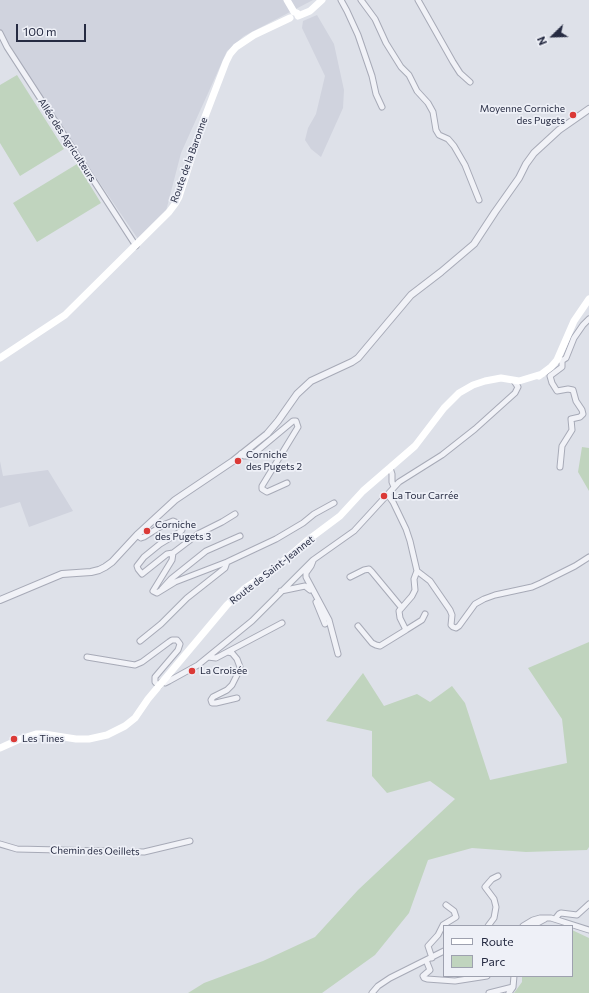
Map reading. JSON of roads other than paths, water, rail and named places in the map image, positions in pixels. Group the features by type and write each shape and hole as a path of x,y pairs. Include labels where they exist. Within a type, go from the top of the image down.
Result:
{"main road":[{"path":"286,0 293,15"},
{"name":"Route de la Baronne","path":"0,358 65,315 136,246 175,204 203,122 226,62 236,47 254,35 293,15 310,11 322,0"},
{"path":"516,383 522,385 542,374 560,360 574,321 589,299"},
{"name":"Route de Saint-Jeannet","path":"0,748 36,734 82,740 112,734 126,726 132,721 161,684 235,597 252,583 278,566 308,540 335,521 363,490 415,446 448,403 459,393 479,382 496,380 516,383"}],"street":[{"path":"341,0 358,35 372,76 375,90 382,107"},
{"path":"361,0 375,19 386,43 401,67 409,75 417,91 428,103 433,112 436,130 440,135 448,139 454,146 465,165 479,200"},
{"path":"418,0 453,62 460,73 470,82"},
{"name":"Allée des Agriculteurs","path":"0,33 6,47 136,246"},
{"path":"0,600 62,574 99,570 112,562 137,535 175,500 242,454 271,430 304,386 311,381 358,358 411,295 474,244 519,178 534,152 559,130 589,109"},
{"path":"560,467 562,446 572,430 571,419 580,417 583,414 575,399 573,390 568,389 557,391 550,376 562,367 560,360 566,358 578,332 589,321"},
{"path":"86,657 135,665 142,662 169,642 176,640 180,644 178,650 155,677 155,682 161,684 169,681 198,665 252,621 313,560 354,531 388,496 394,487 405,478 442,455 475,429 518,390 516,383"},
{"path":"242,454 244,456 251,456 293,421 296,421 298,427 262,486 262,489 267,492 287,483"},
{"path":"390,468 394,487"},
{"path":"388,496 393,502 406,529 416,571 414,578 415,590 412,596 398,611 406,630"},
{"path":"173,553 172,560 153,591 157,593 175,582 227,562 276,539 334,502"},
{"path":"137,535 142,538 163,525 173,521 180,524 182,527 180,532 167,539 144,557 137,566 142,574 167,554 173,553 198,534 235,514"},
{"path":"160,591 171,578 206,551 240,536"},
{"path":"416,571 430,581 439,593 452,615 451,625 456,628 475,604 484,599 532,587 576,566 589,557"},
{"path":"313,560 306,573 306,577 329,620 338,654"},
{"path":"140,642 161,624 187,598 225,568 227,562"},
{"path":"350,577 368,569 401,607"},
{"path":"281,591 305,586 308,587 325,624"},
{"path":"358,626 372,643 380,646 422,620 425,614"},
{"path":"208,657 216,658 282,623"},
{"path":"228,652 232,653 237,659 240,667 239,672 232,685 227,690 213,697 211,700 212,703 216,703 236,698"},
{"name":"Chemin des Oeillets","path":"0,844 17,849 144,852 190,841"},
{"path":"489,925 494,918 496,907 494,899 485,887 492,879 498,876"},
{"path":"555,919 561,913 577,915 589,904"},
{"path":"432,958 428,946 438,935 443,924 456,917 454,911 446,905"},
{"path":"534,925 545,918"},
{"path":"525,925 533,920 545,918 555,919 589,930"},
{"path":"372,993 378,986 390,978 443,952"},
{"path":"426,960 430,970 423,976 427,979 455,982 482,977"},
{"path":"509,993 513,987 514,977"},
{"path":"490,993 513,987"}],"place":[{"name":"Moyenne Corniche des Pugets","path":"573,115"},
{"name":"Corniche des Pugets 2","path":"238,461"},
{"name":"La Tour Carrée","path":"384,496"},
{"name":"Corniche des Pugets 3","path":"147,531"},
{"name":"La Croisée","path":"192,671"},
{"name":"Les Tines","path":"14,739"}]}
